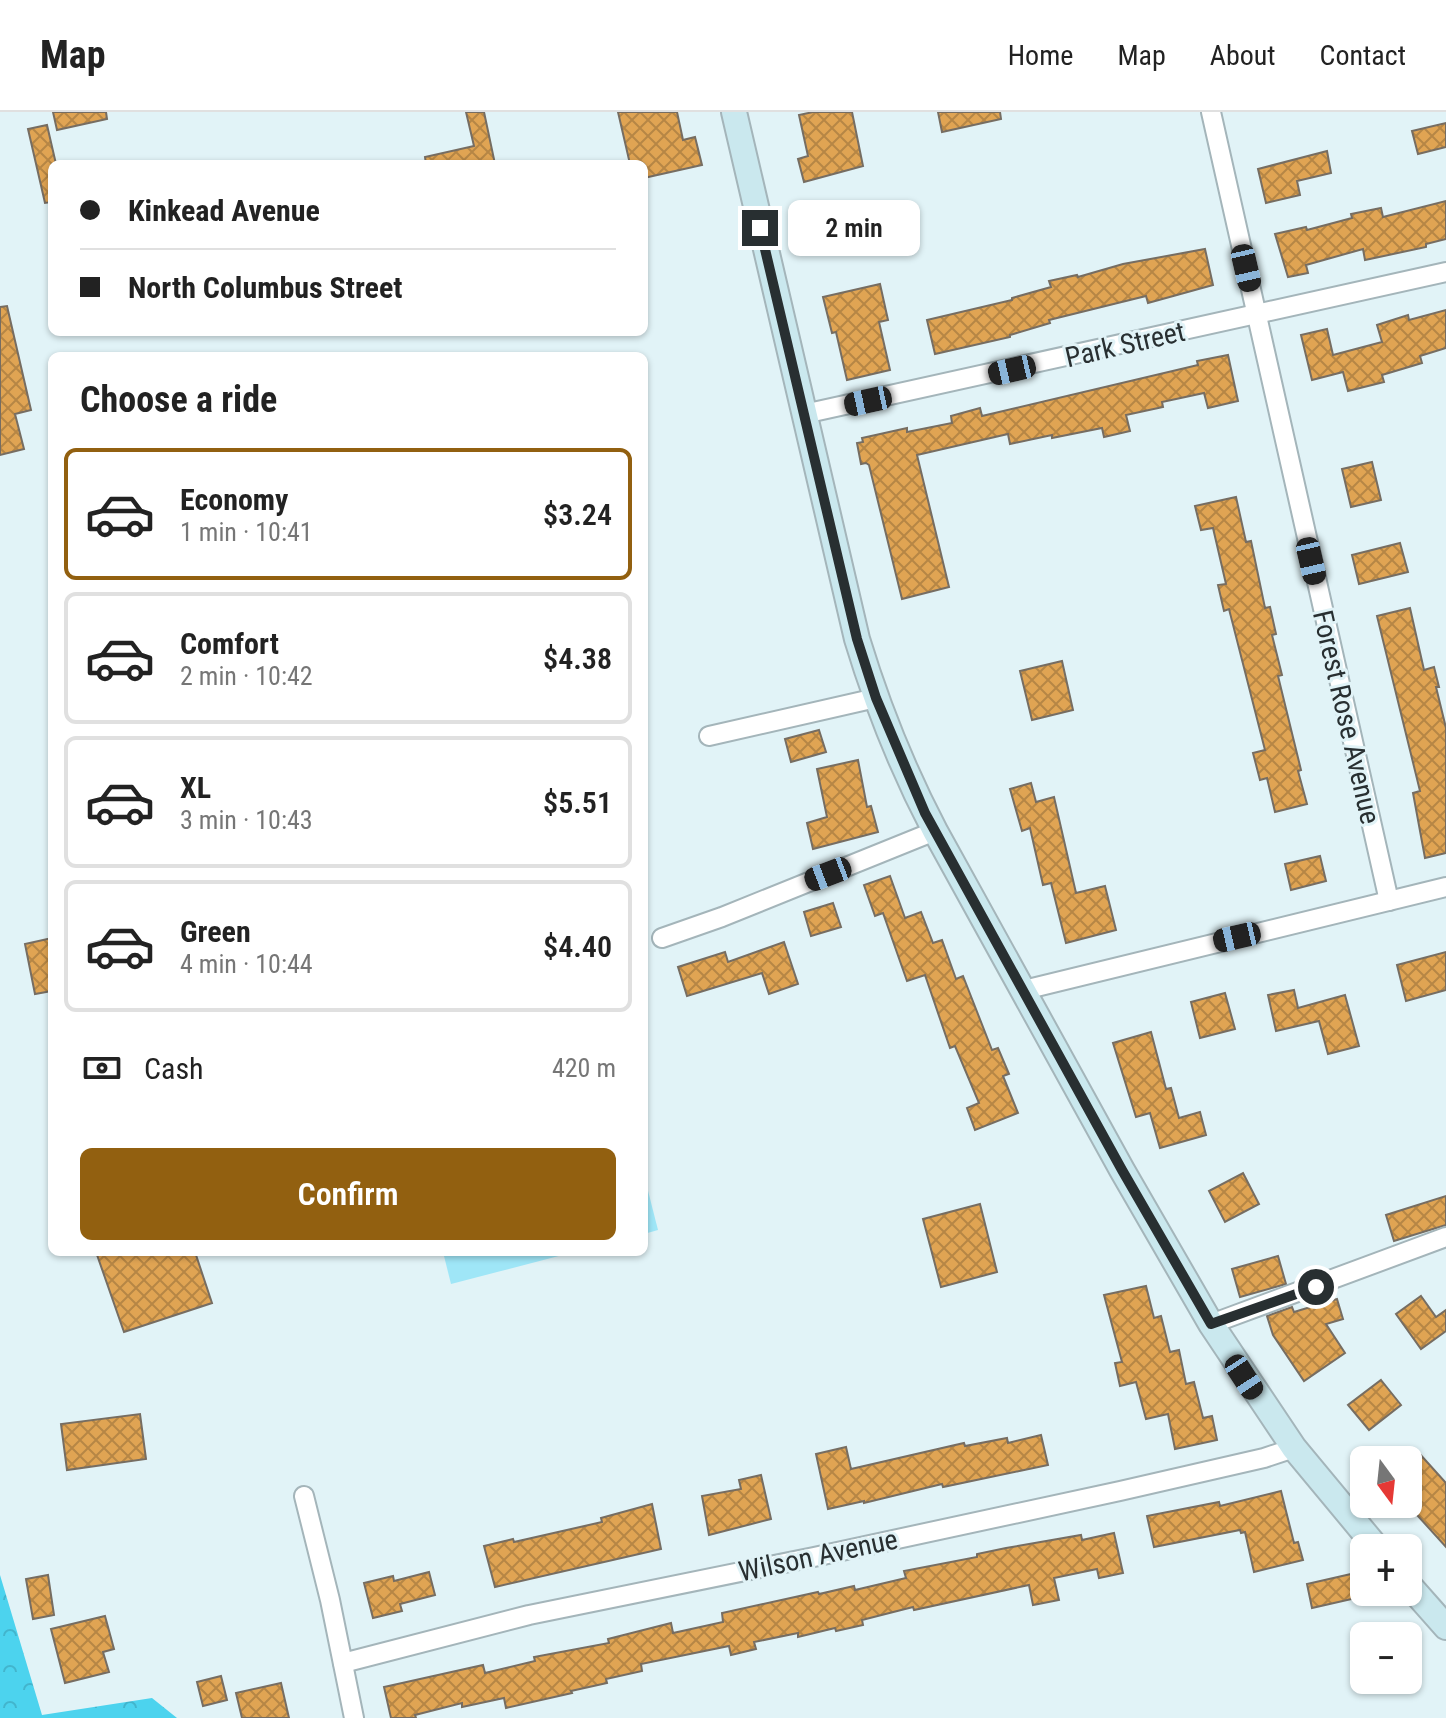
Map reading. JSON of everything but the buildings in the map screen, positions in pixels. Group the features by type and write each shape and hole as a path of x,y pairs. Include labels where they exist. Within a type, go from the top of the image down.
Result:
{"main road":[{"path":"734,112 857,639 876,698 909,779 1122,1170 1211,1324 1294,1448 1365,1534"},
{"path":"1422,1600 1446,1627"}],"street":[{"name":"Forest Rose Avenue","path":"1211,112 1389,901"},
{"name":"Park Street","path":"804,414 1446,272"},
{"path":"709,736 876,698"},
{"path":"662,938 935,831"},
{"path":"1024,990 1446,887"},
{"path":"1211,1324 1446,1237"},
{"name":"Wilson Avenue","path":"343,1663 529,1615 1120,1491 1264,1458 1294,1448"},
{"path":"304,1496 354,1718"}],"shaded area":[{"path":"648,1191 658,1230 648,1233"},
{"path":"444,1256 559,1256 451,1284"}],"green space":[{"path":"0,1575 42,1715 152,1698 177,1718 0,1718"}],"route":[{"path":"760,228 857,639 876,698 925,813 1122,1170 1211,1324 1316,1287"}]}
